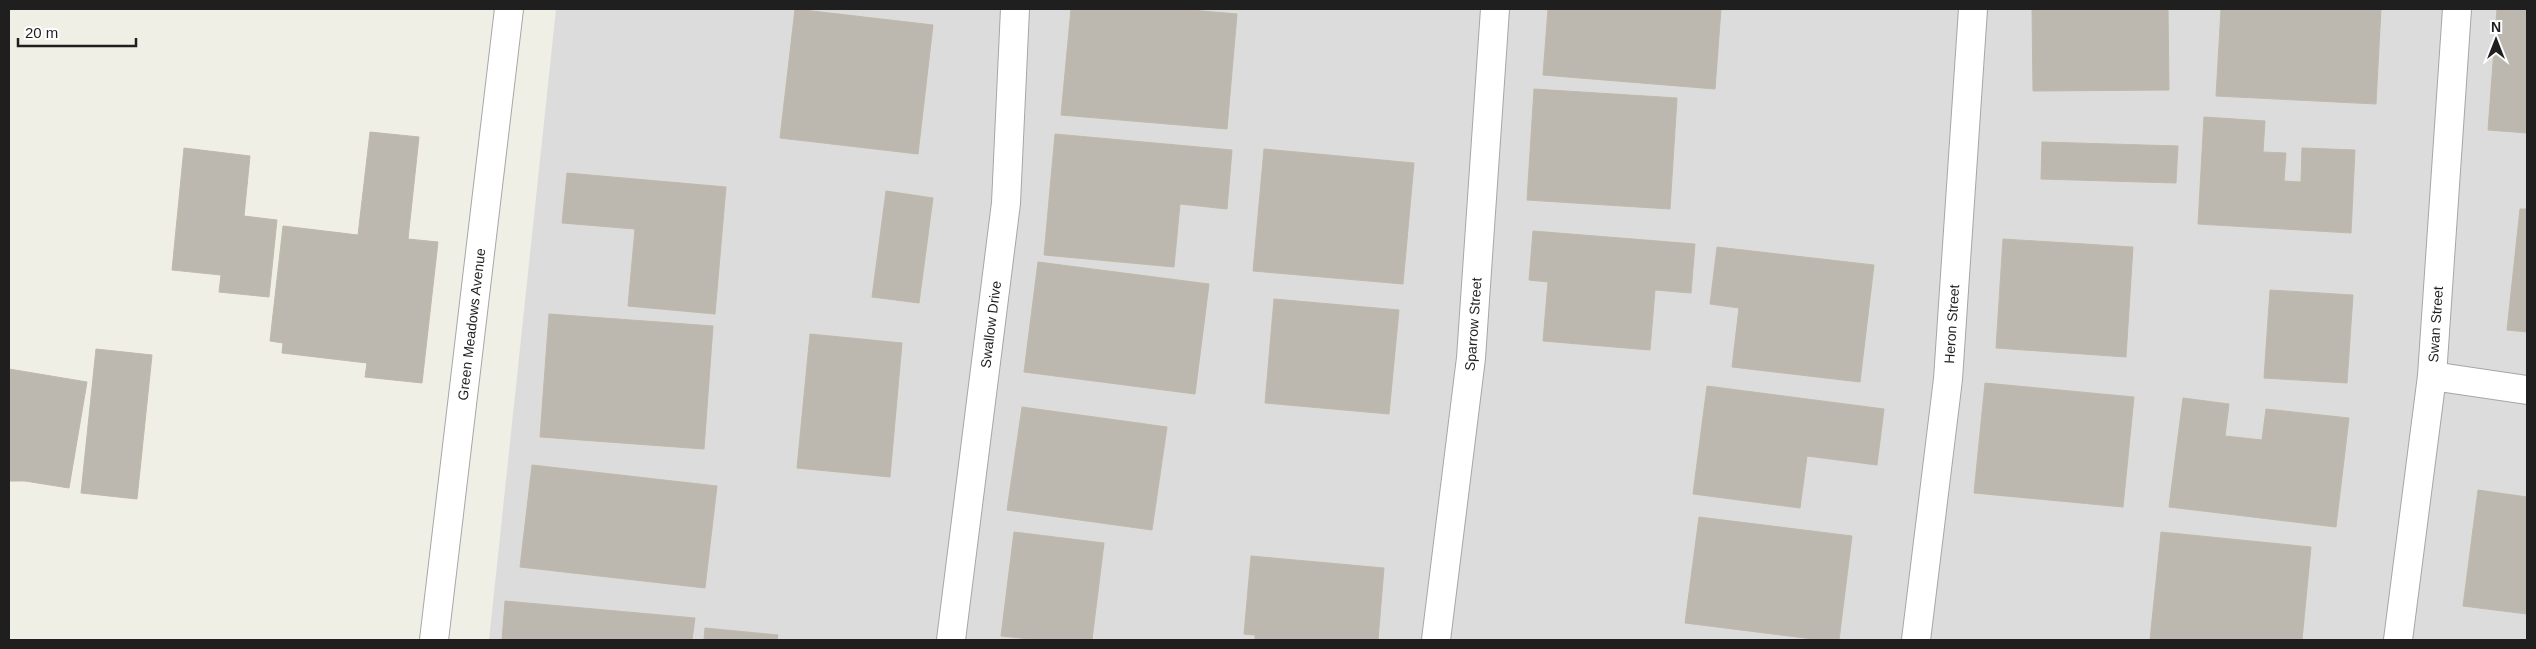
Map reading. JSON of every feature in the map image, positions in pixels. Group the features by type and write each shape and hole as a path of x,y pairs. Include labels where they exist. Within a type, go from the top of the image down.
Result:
{"street":[{"name":"Green Meadows Avenue","path":"434,640 509,9"},
{"name":"Swallow Drive","path":"951,640 1006,204 1016,9"},
{"name":"Sparrow Street","path":"1436,640 1471,358 1495,9"},
{"name":"Heron Street","path":"1916,640 1948,379 1973,9"},
{"name":"Swan Street","path":"2398,640 2432,376 2457,9"},
{"path":"2432,376 2527,390"}],"shaded area":[{"path":"556,9 2527,9 2527,640 489,640"}],"building":[{"path":"795,9 933,25 918,154 780,138"},
{"path":"1071,9 1179,9 1237,14 1227,129 1061,115"},
{"path":"1548,9 1721,9 1715,89 1543,75"},
{"path":"2032,9 2168,9 2169,90 2033,91"},
{"path":"2221,9 2381,9 2376,104 2216,96"},
{"path":"2497,9 2527,9 2527,133 2488,130"},
{"path":"1534,89 1677,98 1670,209 1527,200"},
{"path":"2204,117 2265,121 2263,152 2286,153 2284,181 2301,182 2302,148 2355,150 2351,233 2198,224"},
{"path":"370,132 419,137 408,239 438,242 422,383 365,377 367,363 282,353 283,343 270,341 283,226 358,235"},
{"path":"1055,134 1232,150 1227,209 1180,204 1174,267 1044,255"},
{"path":"2042,142 2178,146 2176,183 2041,179"},
{"path":"184,148 250,156 244,216 277,220 269,297 219,292 221,275 172,270"},
{"path":"1264,149 1414,163 1403,284 1253,271"},
{"path":"567,173 726,187 715,314 628,306 635,229 562,223"},
{"path":"886,191 933,198 919,303 872,297"},
{"path":"2520,209 2527,209 2527,332 2507,330"},
{"path":"1533,231 1695,244 1691,293 1655,290 1650,350 1543,341 1548,282 1529,280"},
{"path":"2003,239 2133,247 2126,357 1996,348"},
{"path":"1717,247 1874,265 1860,382 1732,367 1739,308 1710,304"},
{"path":"1038,262 1209,284 1195,394 1024,372"},
{"path":"2270,290 2353,295 2347,383 2264,378"},
{"path":"1274,299 1399,310 1389,414 1265,403"},
{"path":"549,314 713,326 704,449 540,437"},
{"path":"810,334 902,343 890,477 797,468"},
{"path":"96,349 152,355 137,499 81,493"},
{"path":"9,369 87,382 69,488 25,481 9,481"},
{"path":"1985,383 2134,397 2123,507 1974,493"},
{"path":"1707,386 1884,409 1877,465 1807,456 1800,508 1693,494"},
{"path":"2183,398 2229,404 2225,436 2262,440 2266,409 2349,418 2336,527 2169,507"},
{"path":"1022,407 1167,427 1152,530 1007,510"},
{"path":"532,465 717,486 705,588 520,567"},
{"path":"2478,490 2527,497 2527,614 2463,606"},
{"path":"1699,517 1852,536 1839,640 1821,640 1685,623"},
{"path":"1014,532 1104,543 1092,640 1039,640 1001,636"},
{"path":"2161,532 2311,547 2302,640 2150,640"},
{"path":"1251,556 1384,568 1378,640 1255,640 1255,635 1244,634"},
{"path":"505,601 695,618 692,640 502,640"},
{"path":"705,628 778,635 777,640 704,640"}]}
